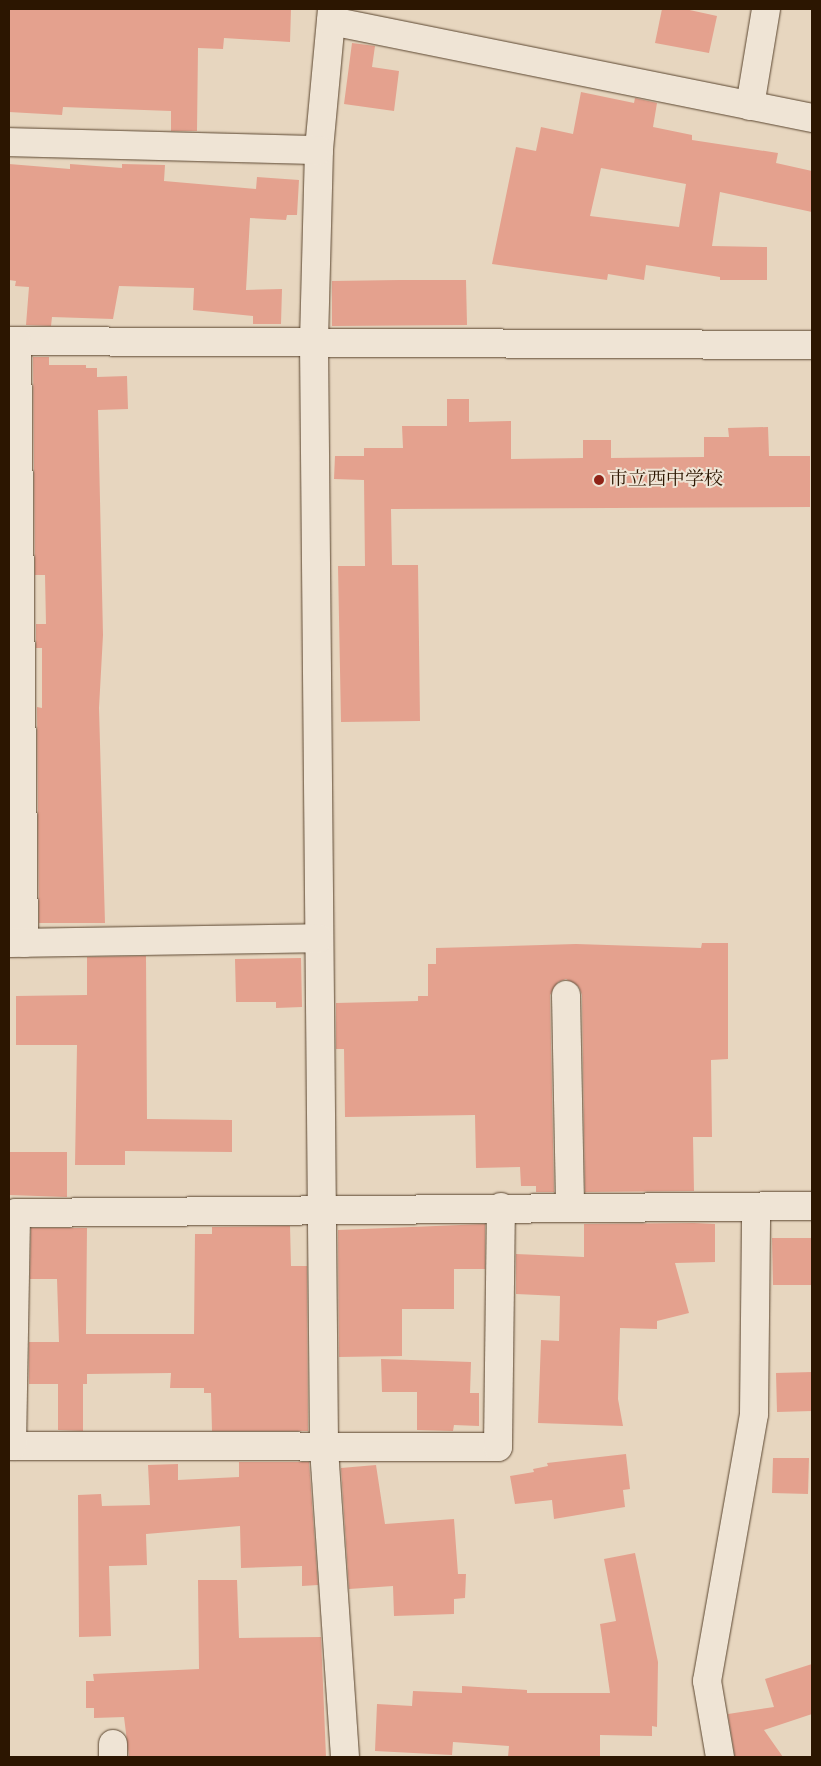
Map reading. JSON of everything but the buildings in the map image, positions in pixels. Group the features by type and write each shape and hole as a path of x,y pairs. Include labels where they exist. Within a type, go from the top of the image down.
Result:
{"street":[{"path":"750,106 766,9"},
{"path":"345,1757 324,1449 323,1209 318,938 314,342 319,150 331,15 812,118"},
{"path":"9,142 319,150"},
{"path":"318,938 16,943 13,341 812,345"},
{"path":"566,995 570,1207"},
{"path":"501,1207 498,1447 324,1449 10,1446 16,1213 501,1207 812,1206"},
{"path":"720,1757 707,1681 754,1414 756,1207"}],"place":[{"name":"市立西中学校","path":"599,480"}]}
